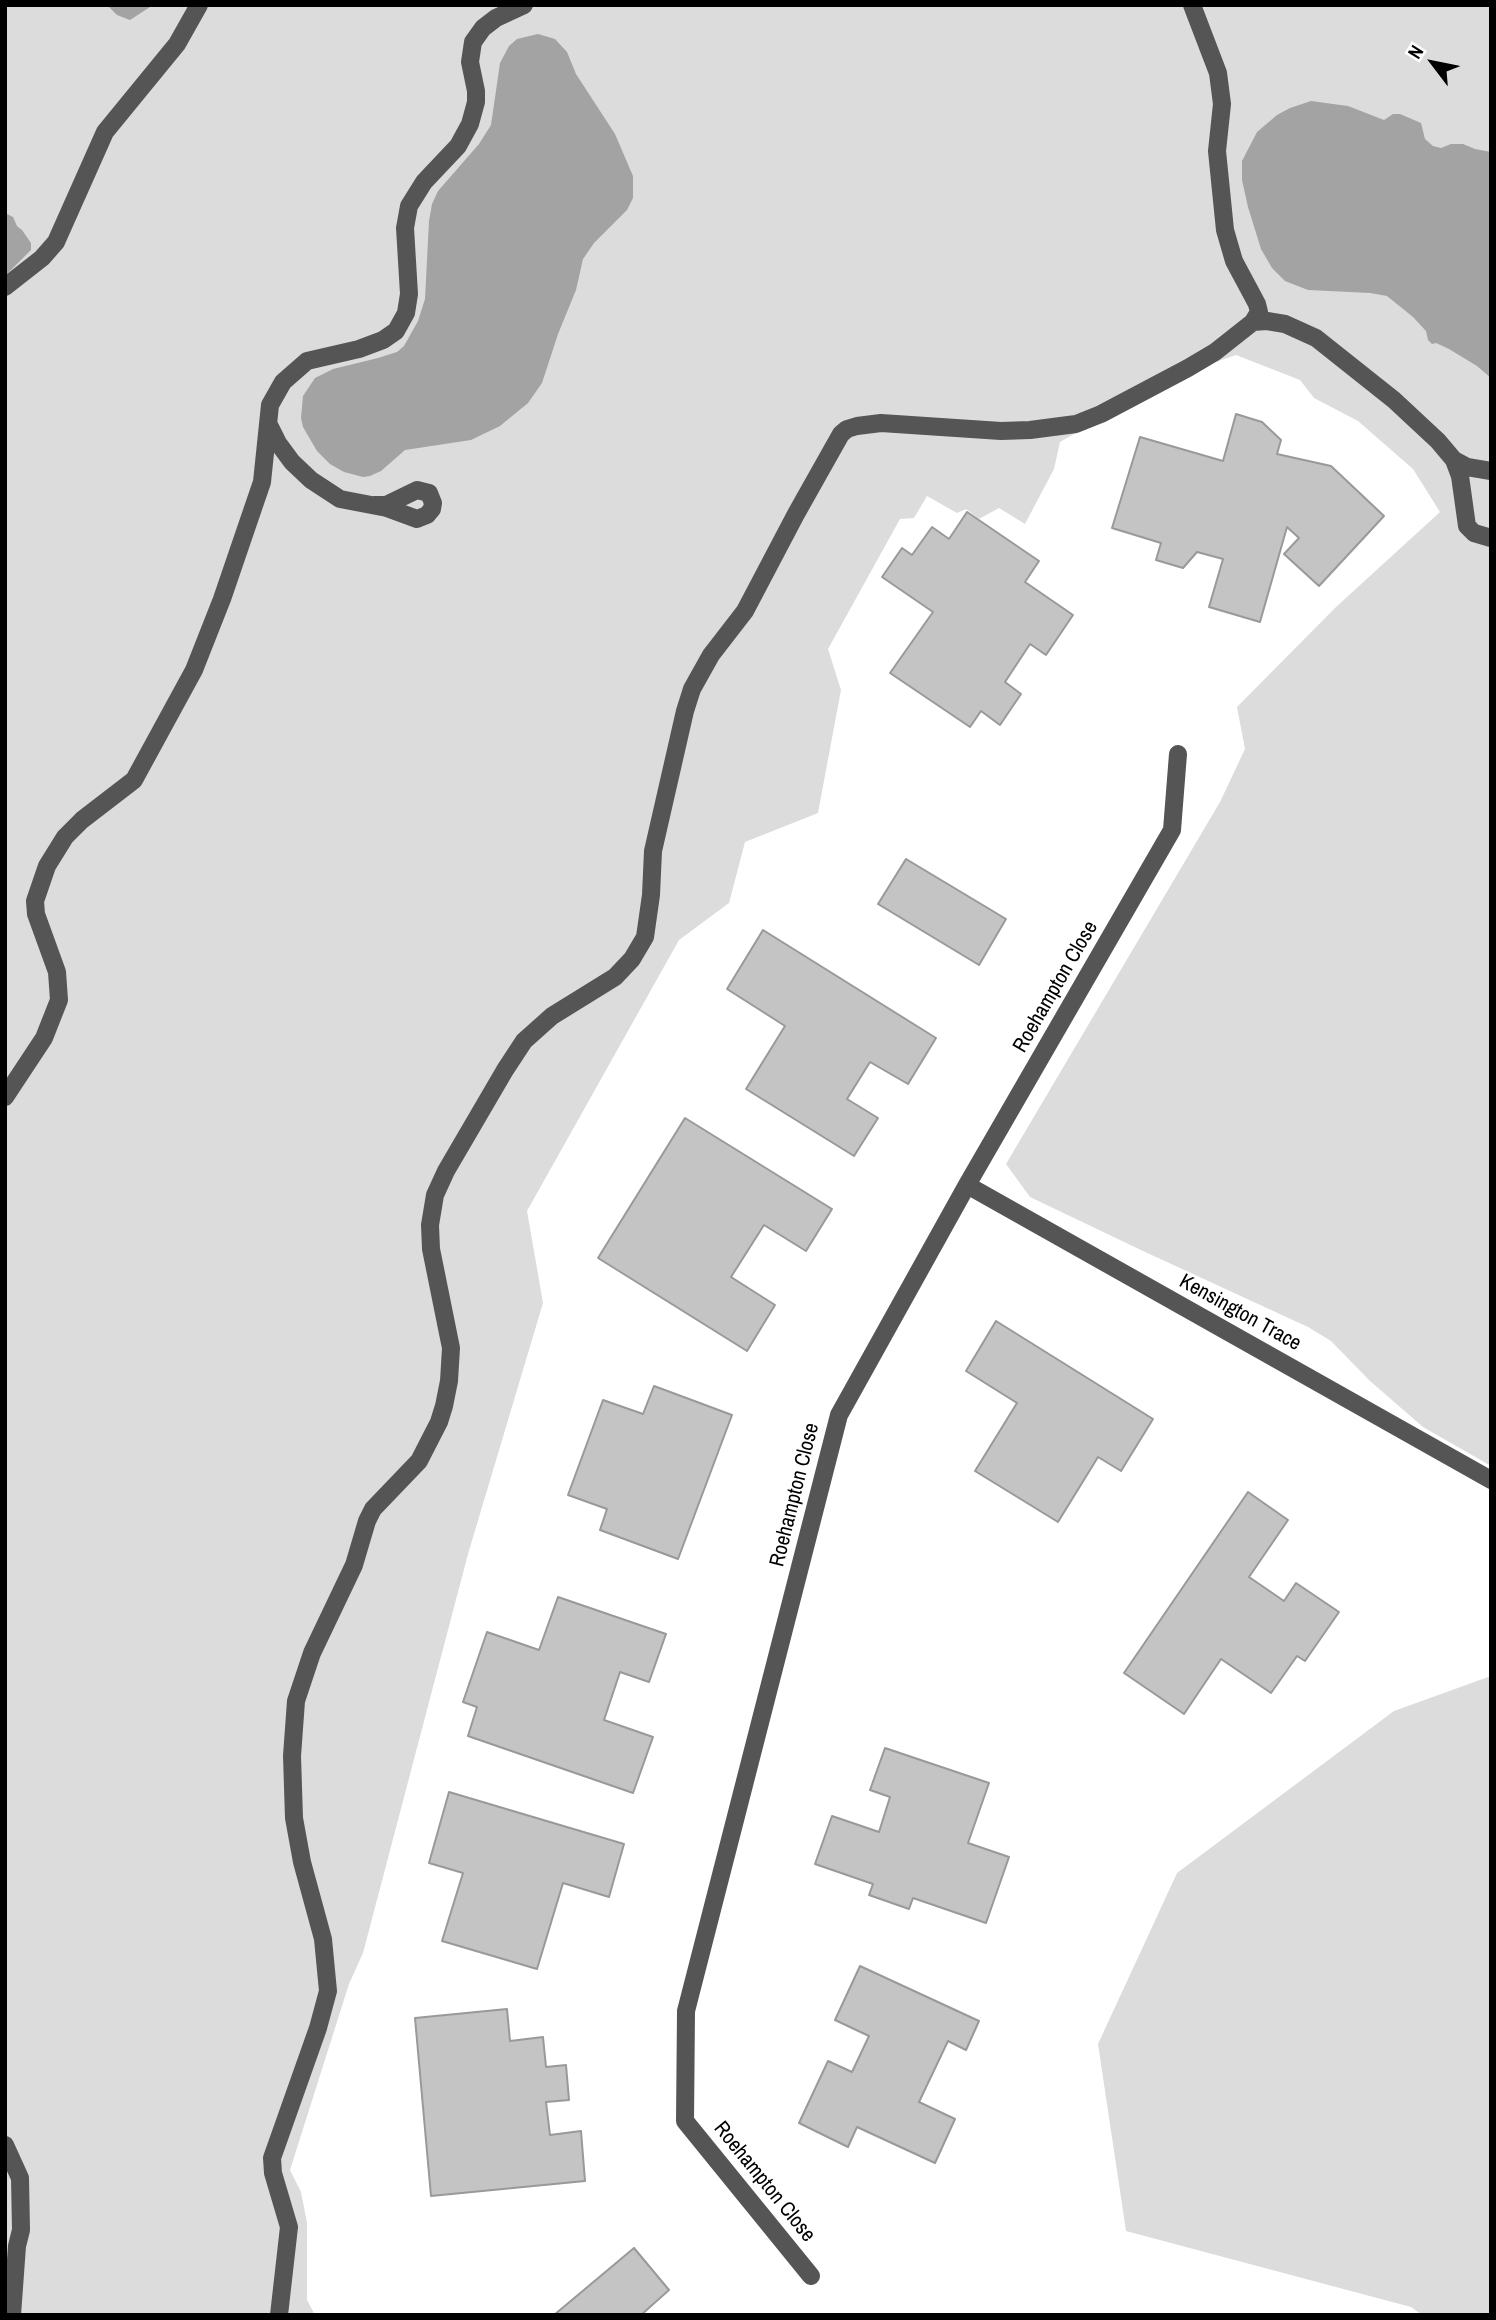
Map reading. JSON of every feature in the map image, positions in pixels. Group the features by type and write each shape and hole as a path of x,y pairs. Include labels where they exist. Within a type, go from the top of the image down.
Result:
{"street":[{"path":"5,287 43,258 57,242 105,132 177,44 199,5"},
{"path":"5,1097 44,1038 58,1000 57,972 36,914 35,901 47,866 65,838 82,820 134,779 194,670 262,482 267,418 270,405 283,382 307,361 374,344 391,335 407,313 409,304 405,228 409,206 424,182 458,146 470,124 476,102 470,62 473,41 483,28 496,18 524,5"},
{"path":"279,2315 289,2227 273,2173 272,2158 318,2028 328,1991 323,1939 302,1862 294,1818 292,1756 296,1701 313,1653 354,1565 373,1509 419,1461 444,1406 451,1348 430,1249 430,1225 435,1195 446,1171 524,1041 552,1016 615,977 632,959 645,937 652,895 653,851 692,689 711,655 745,611 841,434 847,429 881,423 1001,431 1076,424 1101,414 1188,368 1253,323 1259,312 1257,304 1234,261 1226,230 1217,151 1222,104 1218,73 1192,5"},
{"path":"1253,323 1267,321 1285,324 1316,338 1394,400 1438,441 1454,460 1460,476 1467,526 1474,533 1491,538"},
{"path":"267,418 278,443 292,462 311,480 340,499 374,505"},
{"path":"1454,460 1467,467 1491,471"},
{"name":"Roehampton Close","path":"811,2276 685,2121 686,2011 839,1415 967,1185 1172,830 1178,754"},
{"name":"Kensington Trace","path":"967,1185 1488,1473"},
{"path":"5,2145 20,2178 21,2230 17,2246 12,2315"}],"shaded area":[{"path":"5,5 1491,5 1491,1466 1423,1427 1370,1381 1331,1341 1308,1327 1030,1197 1006,1164 1220,802 1245,749 1237,707 1336,607 1440,512 1413,469 1358,421 1314,398 1300,380 1236,355 1210,364 1060,442 1054,469 1025,524 999,508 979,519 966,509 957,513 927,496 914,518 900,519 828,649 841,690 818,813 745,842 729,903 679,940 527,1211 543,1303 468,1554 363,1953 349,1984 290,2170 301,2192 307,2223 307,2300 315,2315 5,2315"},
{"path":"107,5 153,5 130,20 117,15"},
{"path":"538,34 555,39 567,52 576,74 615,134 633,176 633,198 627,210 594,243 583,259 576,290 542,383 528,403 500,426 471,440 405,450 381,471 370,476 344,472 330,464 317,451 303,427 303,396 315,378 333,369 397,352 404,346 418,321 425,299 432,204 438,191 479,144 491,125 500,63 509,46 517,39"},
{"path":"1311,101 1348,106 1384,120 1393,114 1400,114 1421,123 1425,139 1433,146 1441,148 1451,144 1463,144 1491,152 1491,378 1449,349 1432,344 1426,331 1413,317 1387,296 1308,290 1285,281 1272,268 1261,249 1248,207 1242,180 1242,161 1257,132 1277,115"},
{"path":"5,213 13,217 31,243 31,250 5,276"},
{"path":"1491,1676 1491,2315 1422,2315 1411,2307 1126,2231 1098,2044 1177,1873 1394,1711"}],"building":[{"path":"1236,414 1262,422 1281,440 1277,454 1331,466 1384,516 1319,586 1284,554 1299,538 1287,527 1260,622 1209,607 1223,559 1197,552 1183,568 1156,560 1161,543 1112,528 1140,437 1223,461"},
{"path":"967,512 1039,561 1025,582 1073,615 1046,655 1030,644 1005,682 1021,694 1000,725 981,711 970,727 890,673 933,612 882,577 902,548 912,555 932,527 949,539"},
{"path":"906,859 1006,919 979,965 878,904"},
{"path":"763,930 936,1038 908,1084 870,1062 847,1099 878,1118 854,1156 746,1089 785,1026 727,989"},
{"path":"685,1118 832,1209 806,1251 764,1225 731,1277 775,1305 747,1351 598,1258"},
{"path":"996,1321 1153,1419 1121,1471 1098,1457 1058,1522 975,1471 1017,1403 966,1371"},
{"path":"654,1386 732,1415 678,1559 600,1530 607,1509 568,1495 603,1400 643,1414"},
{"path":"1248,1492 1288,1520 1249,1577 1284,1601 1296,1583 1339,1612 1305,1661 1297,1656 1271,1693 1221,1659 1184,1714 1124,1673"},
{"path":"558,1597 666,1634 649,1682 620,1672 604,1720 653,1737 633,1793 468,1736 477,1707 463,1702 487,1632 539,1650"},
{"path":"885,1748 989,1783 968,1843 1009,1857 986,1923 913,1898 909,1909 869,1895 873,1884 815,1864 832,1816 879,1832 890,1797 870,1790"},
{"path":"449,1792 624,1844 609,1897 563,1883 537,1969 442,1941 463,1873 429,1863"},
{"path":"860,1966 979,2021 966,2050 948,2041 919,2102 955,2119 935,2163 857,2127 848,2147 799,2123 828,2061 852,2072 869,2036 835,2020"},
{"path":"507,2009 510,2041 543,2037 546,2067 566,2065 569,2100 546,2102 550,2135 581,2131 585,2181 431,2196 415,2018"},
{"path":"634,2248 669,2290 641,2315 554,2315"}]}
